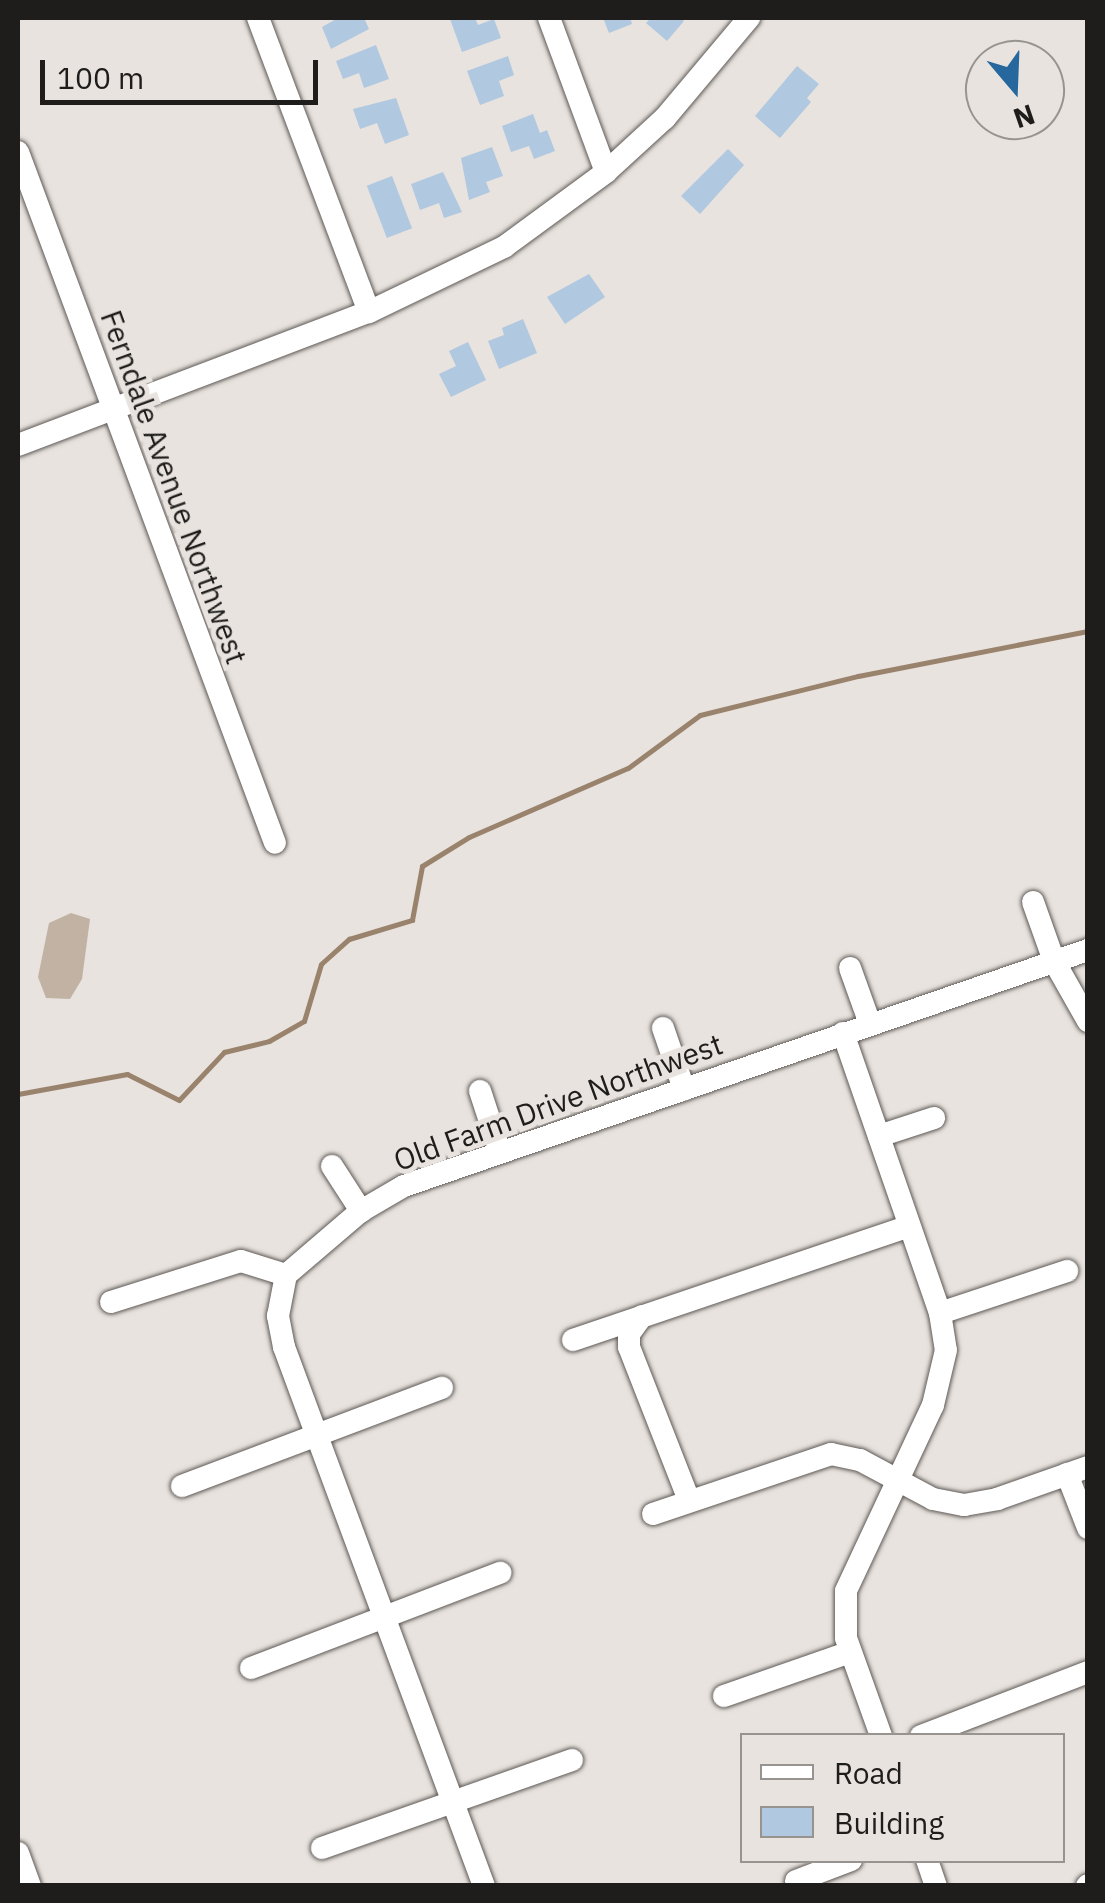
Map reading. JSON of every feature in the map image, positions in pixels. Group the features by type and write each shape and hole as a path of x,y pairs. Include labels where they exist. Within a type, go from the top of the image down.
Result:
{"street":[{"path":"258,18 369,312"},
{"path":"549,18 606,172"},
{"path":"18,445 114,412 369,312 504,247 606,172 701,79 749,18"},
{"name":"Ferndale Avenue Northwest","path":"18,152 274,843"},
{"path":"1033,902 1054,961 1088,1020"},
{"name":"Old Farm Drive Northwest","path":"286,1274 361,1212 404,1186 1088,950"},
{"path":"850,968 870,1024"},
{"path":"663,1028 684,1089"},
{"path":"843,1033 940,1313 946,1350 942,1381 849,1579 844,1615 850,1652 879,1733"},
{"path":"480,1092 500,1152"},
{"path":"879,1136 934,1118"},
{"path":"332,1166 361,1212"},
{"path":"573,1340 909,1226"},
{"path":"111,1302 241,1261 286,1274 279,1297 280,1332 484,1886"},
{"path":"940,1313 1067,1271"},
{"path":"642,1316 628,1334 629,1347 689,1500"},
{"path":"182,1486 442,1388"},
{"path":"654,1514 832,1454 851,1456 933,1499 964,1505 1077,1470 1088,1528"},
{"path":"251,1668 500,1573"},
{"path":"724,1696 850,1652"},
{"path":"929,1733 1088,1672"},
{"path":"322,1848 572,1760"},
{"path":"18,1857 30,1886"},
{"path":"796,1881 842,1863"}],"shaded area":[{"path":"71,913 90,919 82,979 70,999 46,998 38,977 49,923"}],"building":[{"path":"338,18 364,18 369,29 331,49 322,27"},
{"path":"475,18 478,25 494,19 501,38 462,52 450,19"},
{"path":"603,18 630,18 632,24 609,33"},
{"path":"651,18 684,21 667,41 646,23"},
{"path":"376,45 389,79 364,88 359,73 343,79 336,61"},
{"path":"508,56 514,75 499,81 504,96 480,105 467,71"},
{"path":"797,66 819,84 807,98 811,102 780,138 755,116"},
{"path":"396,98 409,135 385,144 377,123 360,129 353,109"},
{"path":"533,114 540,133 547,130 555,151 534,159 529,146 511,152 502,126"},
{"path":"492,147 503,176 486,182 490,192 469,200 461,158"},
{"path":"728,149 744,165 700,214 681,196"},
{"path":"443,172 462,212 444,218 439,203 420,210 411,184"},
{"path":"392,176 412,228 387,238 367,186"},
{"path":"589,274 605,297 565,324 547,297"},
{"path":"523,319 537,353 499,369 488,341 504,335 502,328"},
{"path":"468,342 486,380 451,397 439,374 456,366 449,351"}],"waterway":[{"path":"18,1094 127,1074 179,1100 224,1052 269,1041 304,1021 321,964 349,939 412,920 422,866 469,837 628,768 700,715 858,676 1088,631"}]}
